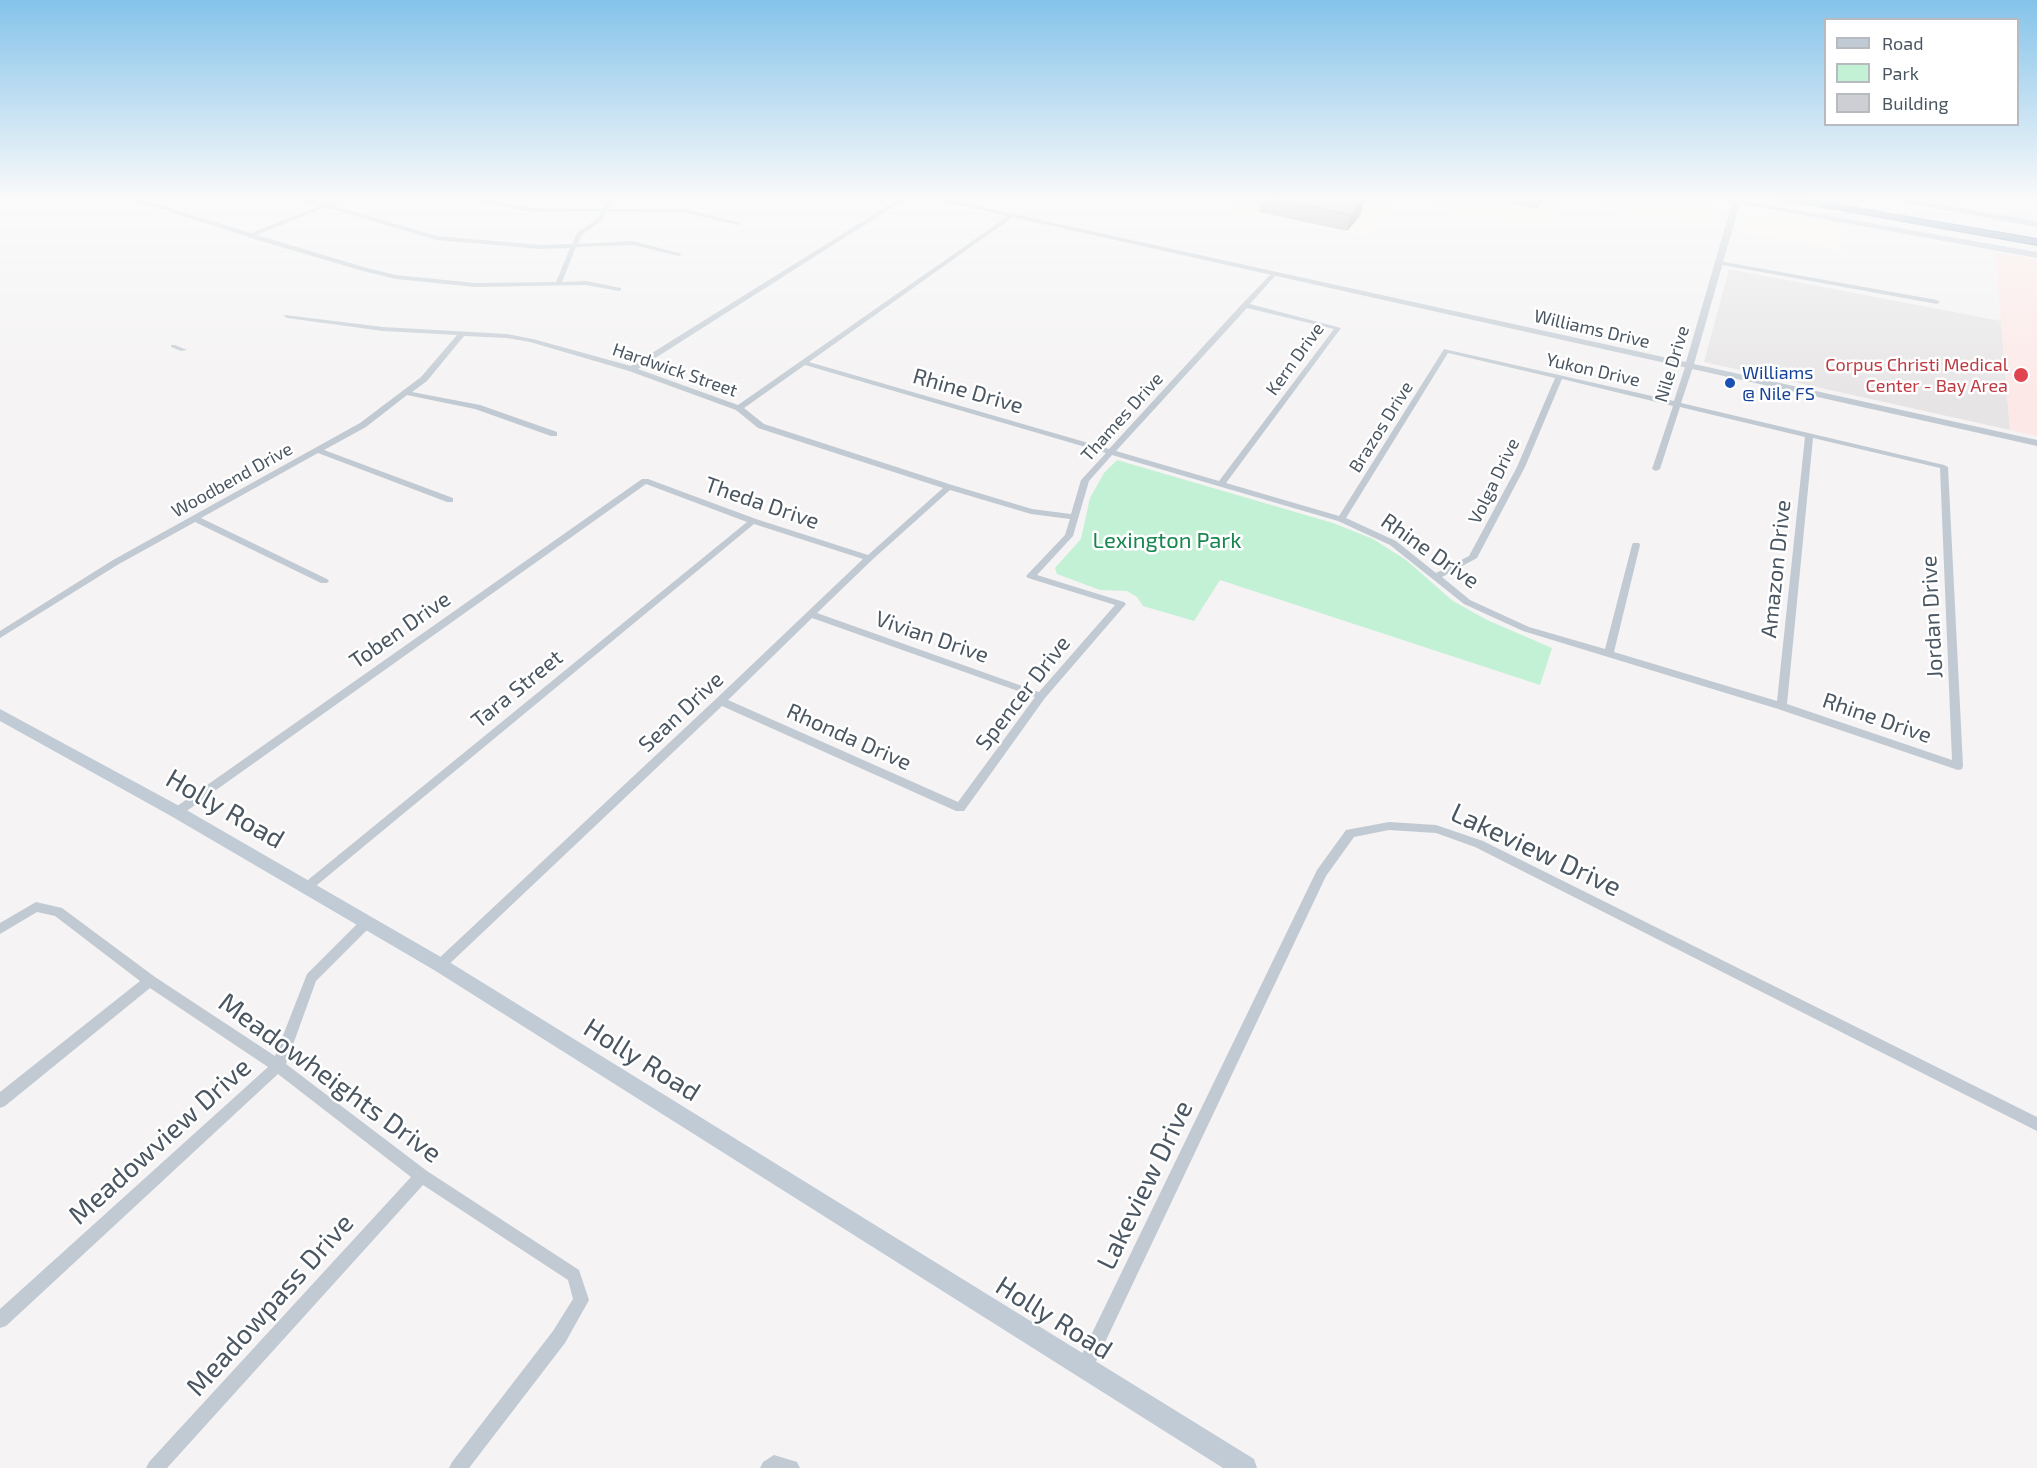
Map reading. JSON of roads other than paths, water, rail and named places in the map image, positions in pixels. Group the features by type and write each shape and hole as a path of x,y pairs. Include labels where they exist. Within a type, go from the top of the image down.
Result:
{"main road":[{"name":"Holly Road","path":"0,714 177,812 440,965 1245,1468"}],"street":[{"path":"353,267 396,277 474,285 586,283 619,289"},
{"path":"558,284 565,267"},
{"path":"632,369 795,267"},
{"path":"739,408 941,267"},
{"name":"Williams Drive","path":"1235,267 2037,444"},
{"name":"Nile Drive","path":"1656,469 1678,405 1718,267"},
{"path":"1739,267 1937,302"},
{"name":"Thames Drive","path":"1121,604 1031,576 1068,536 1085,480 1273,275"},
{"name":"Kern Drive","path":"1220,484 1338,328 1244,305"},
{"name":"Hardwick Street","path":"287,316 383,329 507,336 531,340 632,369 739,408 761,426 949,487 1031,510 1073,516"},
{"name":"Woodbend Drive","path":"0,635 116,562 363,425 408,393 463,333"},
{"path":"173,346 183,350"},
{"name":"Yukon Drive","path":"1446,350 1944,467"},
{"name":"Brazos Drive","path":"1341,519 1446,350"},
{"name":"Rhine Drive","path":"806,363 1108,453 1341,519 1393,543 1477,607 1526,629 1782,706 1958,766"},
{"name":"Volga Drive","path":"1435,576 1473,558 1521,466 1559,378"},
{"path":"408,393 469,405 554,435"},
{"name":"Amazon Drive","path":"1782,706 1809,435"},
{"path":"319,451 450,500"},
{"name":"Jordan Drive","path":"1944,467 1958,766"},
{"name":"Theda Drive","path":"645,481 753,521 869,558"},
{"name":"Toben Drive","path":"177,812 645,481"},
{"name":"Sean Drive","path":"440,965 721,702 869,558 949,487"},
{"path":"196,519 324,581"},
{"name":"Tara Street","path":"307,887 753,521"},
{"path":"1608,655 1636,545"},
{"name":"Spencer Drive","path":"960,808 1041,696 1121,604"},
{"name":"Vivian Drive","path":"810,614 1041,696"},
{"name":"Rhonda Drive","path":"721,702 960,808"},
{"name":"Lakeview Drive","path":"1084,1368 1321,873 1350,833 1389,826 1436,829 1479,844 2037,1124"},
{"name":"Meadowheights Drive","path":"0,929 36,907 58,912 150,981 278,1066 422,1176 574,1275 581,1300 560,1337 458,1468"},
{"name":"Meadowview Drive","path":"0,1320 278,1066 311,978 367,922"},
{"path":"0,1101 150,981"},
{"name":"Meadowpass Drive","path":"155,1468 422,1176"},
{"path":"769,1468 774,1464 791,1468"}],"place":[{"name":"Corpus Christi Medical Center - Bay Area","path":"2021,375"},
{"name":"Williams @ Nile FS","path":"1730,383"}],"park label":[{"name":"Lexington Park","path":"1167,541"}]}
